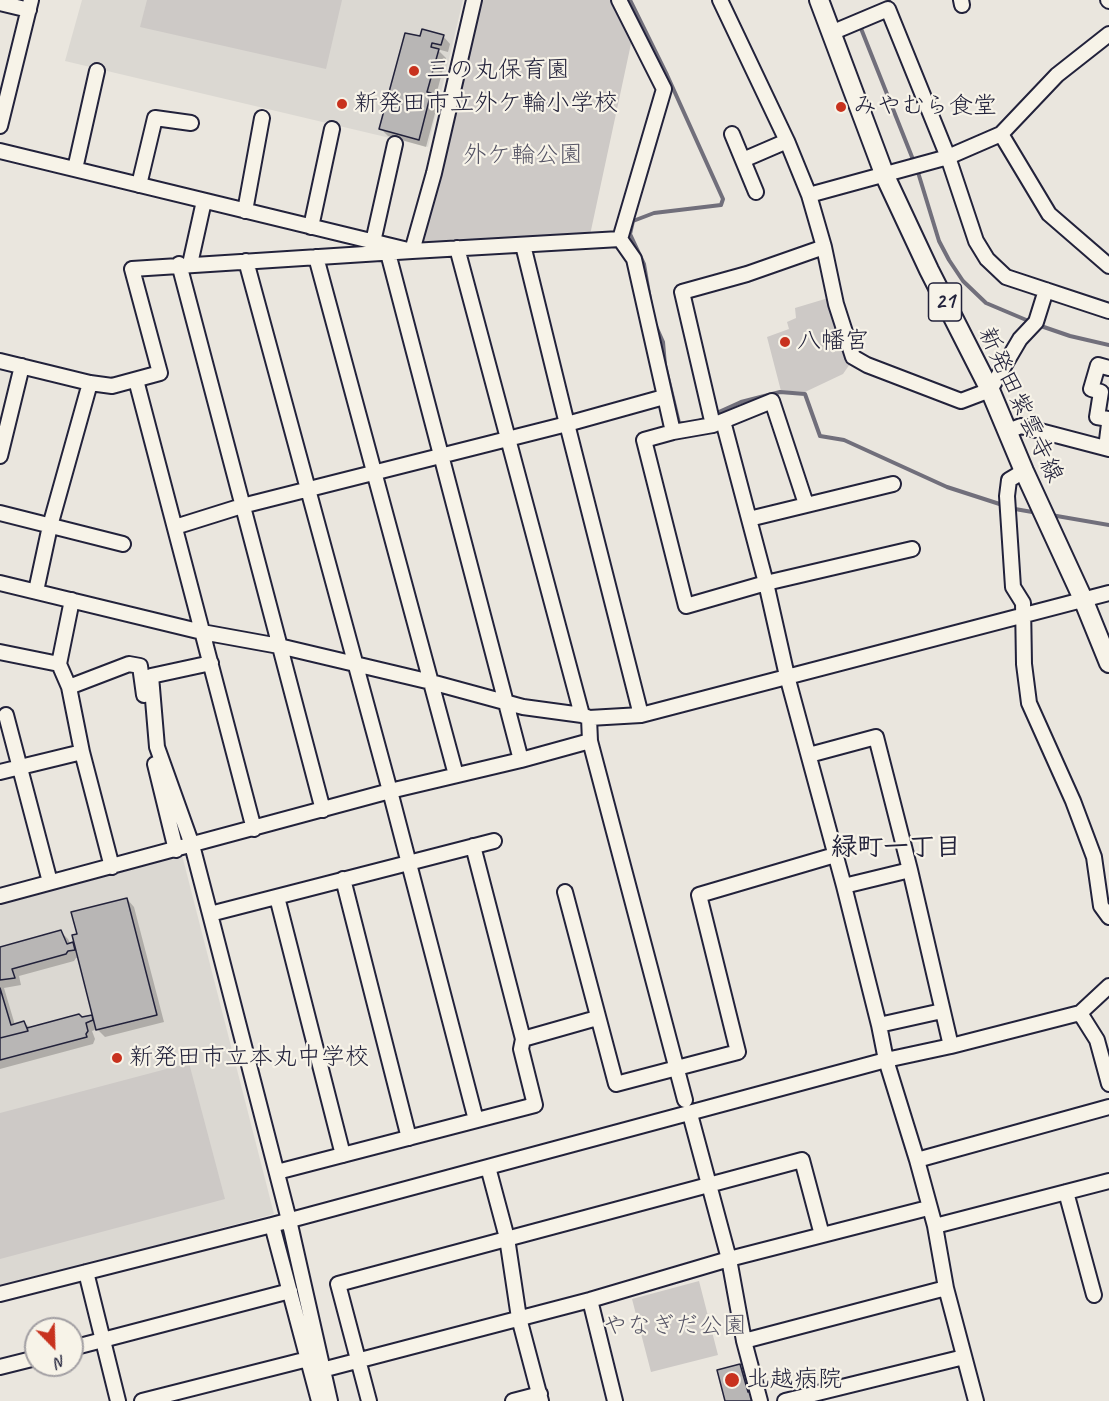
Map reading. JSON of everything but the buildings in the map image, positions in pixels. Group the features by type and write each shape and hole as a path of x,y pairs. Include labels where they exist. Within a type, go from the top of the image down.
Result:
{"main road":[{"name":"新発田紫雲寺線","path":"819,0 885,176 928,270 990,390 1109,663"}],"street":[{"path":"412,251 434,173 474,0"},
{"path":"619,0 664,89 620,239"},
{"path":"720,0 787,141 809,195 824,247 836,304 853,357 867,365 961,401 990,390 1020,339 1036,322 1046,290"},
{"path":"0,3 30,5 0,126"},
{"path":"831,33 888,9 948,157 976,241 987,259 1006,276 1109,311"},
{"path":"809,195 948,157 1001,134 1057,75 1109,34"},
{"path":"75,170 97,71"},
{"path":"139,185 155,118 191,123"},
{"path":"244,211 262,118"},
{"path":"311,227 332,129"},
{"path":"732,134 756,192"},
{"path":"1001,134 1049,214 1109,266"},
{"path":"743,160 787,141"},
{"path":"373,242 395,144"},
{"path":"0,152 412,251"},
{"path":"204,201 184,264 242,506 323,810"},
{"path":"0,361 90,383 112,386 160,373 132,269 620,239"},
{"path":"620,239 634,259 673,432"},
{"path":"523,244 641,715"},
{"path":"824,247 747,274 682,292 766,583 787,676 844,886 886,1060 935,1226 946,1288 976,1401"},
{"path":"457,248 585,716 685,1100"},
{"path":"388,253 521,760"},
{"path":"316,257 456,775"},
{"path":"246,261 390,791 476,1120"},
{"path":"1008,431 1021,426 1108,448 1109,422 1097,417 1105,393 1091,389 1098,365 1109,368"},
{"path":"0,456 22,366"},
{"path":"136,380 254,829"},
{"path":"36,591 50,526 90,383"},
{"path":"175,527 242,506 567,424 664,397"},
{"path":"806,504 772,401 718,423 644,440 686,606 766,583 912,549"},
{"path":"1024,471 1009,480 1007,496 1013,587 1023,603 1024,664 1029,703 1073,801 1094,857 1101,906 1109,917"},
{"path":"748,519 893,484"},
{"path":"0,513 123,544"},
{"path":"0,583 202,632 279,646 431,682 523,708 585,716 641,715 1109,593"},
{"path":"72,600 59,664 69,687 82,752 112,867"},
{"path":"0,652 59,664"},
{"path":"210,663 151,676 157,747 192,845 289,1220 330,1401"},
{"path":"69,687 129,664 140,666 150,745 176,850"},
{"path":"6,715 50,882"},
{"path":"809,755 876,737 951,1046"},
{"path":"0,896 390,791 590,741"},
{"path":"0,772 82,752"},
{"path":"210,914 494,841"},
{"path":"277,1172 535,1105 520,1049 523,1039 474,846"},
{"path":"565,892 616,1084 738,1052 699,895 835,855"},
{"path":"844,886 910,870"},
{"path":"343,879 409,1138"},
{"path":"277,897 343,1155"},
{"path":"0,1294 272,1225 886,1060 1080,1013 1109,986"},
{"path":"879,1025 942,1011"},
{"path":"1080,1013 1097,1041 1109,1084"},
{"path":"523,1039 597,1018"},
{"path":"917,1160 1109,1107"},
{"path":"690,1114 729,1259 744,1341 760,1401"},
{"path":"369,1401 338,1284 802,1160 822,1235"},
{"path":"488,1167 507,1238 519,1318 541,1398 513,1401"},
{"path":"935,1226 1109,1181"},
{"path":"1066,1192 1094,1295"},
{"path":"322,1370 590,1300 729,1259 928,1208"},
{"path":"272,1225 319,1401"},
{"path":"86,1272 118,1401"},
{"path":"744,1341 946,1288"},
{"path":"84,1345 290,1291"},
{"path":"590,1300 615,1401"},
{"path":"785,1401 964,1357"},
{"path":"142,1401 308,1359"},
{"path":"0,1367 24,1361"}],"shaded area":[{"name":"新発田市立外ケ輪小学校","path":"82,0 463,0 428,147 65,61"},
{"name":"新発田市立本丸中学校","path":"182,855 274,1214 0,1287 0,903"}],"green space":[{"path":"147,0 342,0 326,69 140,27"},
{"name":"外ケ輪公園","path":"478,0 614,0 632,39 590,235 416,245"},
{"path":"835,296 852,361 843,374 805,392 781,391 767,337 789,329 787,322 796,318 795,308"},
{"path":"189,1063 225,1199 0,1259 0,1113"},
{"name":"やなぎだ公園","path":"699,1281 718,1355 651,1372 632,1299"}],"waterway":[{"path":"630,0 723,199 721,205 654,213 633,221 630,234 644,264 652,311"},
{"path":"860,26 914,162"},
{"path":"917,169 939,241 963,281 986,303 1031,322"},
{"path":"655,324 663,342 665,365 679,423 686,424"},
{"path":"1038,325 1070,336 1109,345"},
{"path":"699,421 741,402 780,392 805,394 820,436 844,440 947,487 1015,509 1038,513"},
{"path":"1051,515 1109,525"}],"place":[{"name":"三の丸保育園","path":"414,71"},
{"name":"新発田市立外ケ輪小学校","path":"342,104"},
{"name":"みやむら食堂","path":"841,107"},
{"name":"八幡宮","path":"785,342"},
{"name":"新発田市立本丸中学校","path":"117,1058"},
{"name":"北越病院","path":"732,1380"}],"district":[{"name":"緑町一丁目","path":"896,848"}]}
